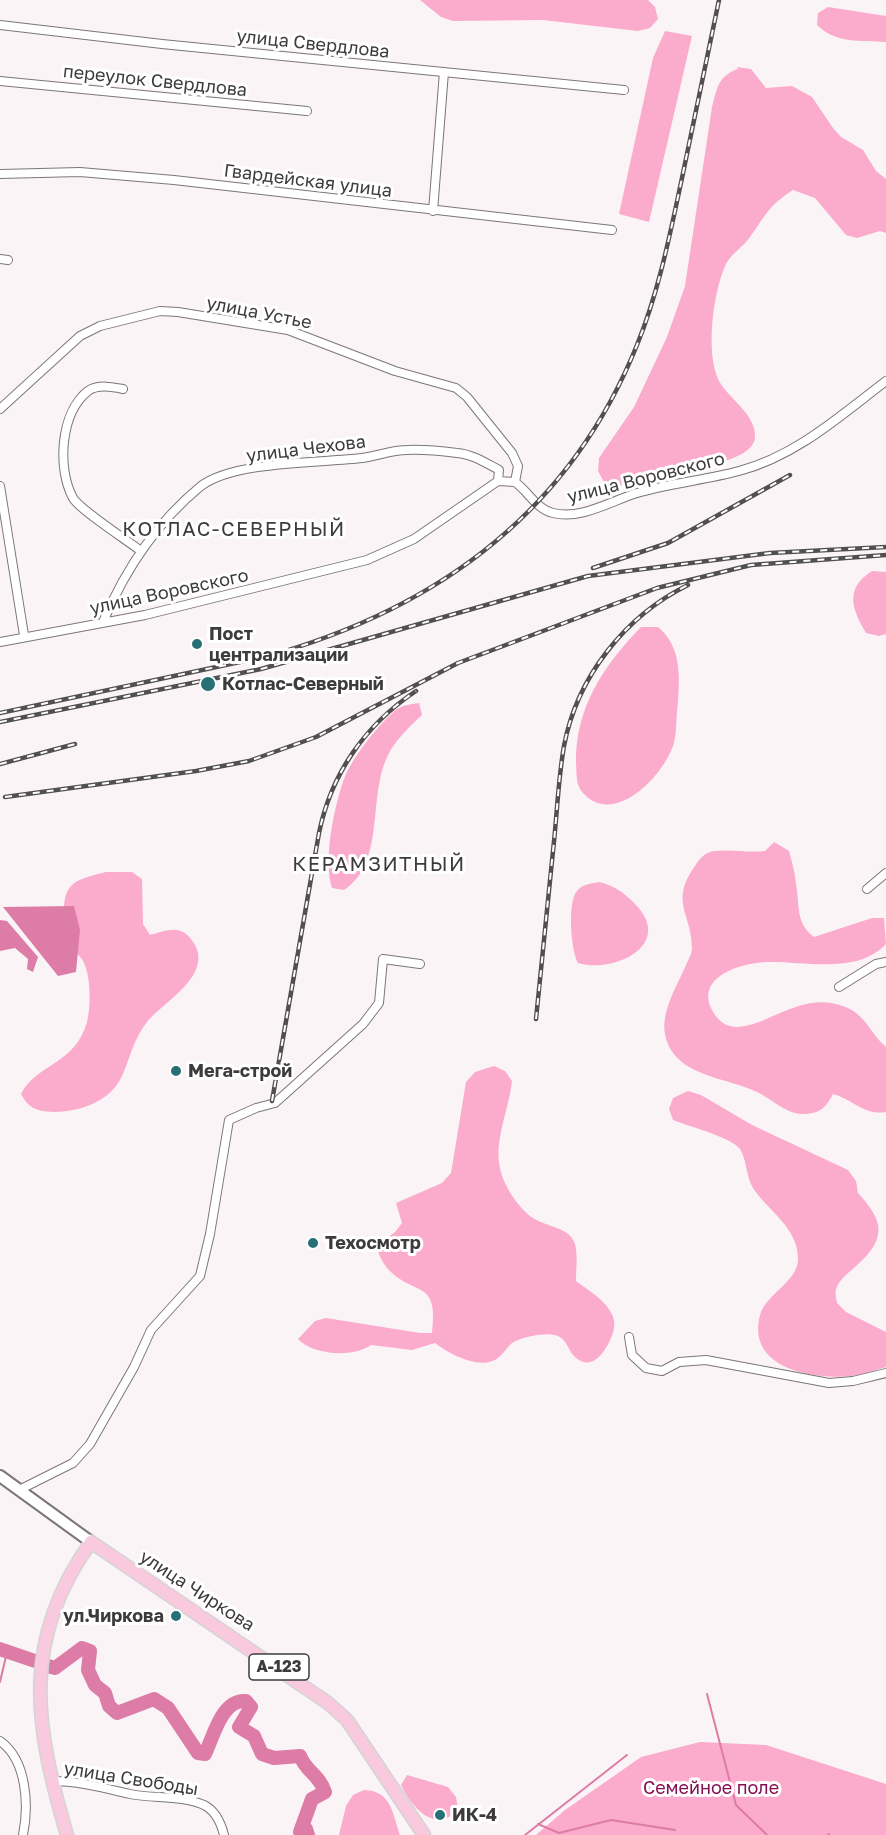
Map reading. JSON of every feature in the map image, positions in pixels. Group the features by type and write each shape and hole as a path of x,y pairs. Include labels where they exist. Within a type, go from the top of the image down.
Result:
{"main road":[{"name":"улица Чиркова","path":"0,1476 92,1542 328,1703 347,1720 424,1835"},
{"path":"67,1835 51,1781 42,1734 40,1683 50,1628 65,1585 92,1542"}],"street":[{"name":"улица Свердлова","path":"0,25 59,33 624,90"},
{"path":"433,211 444,72"},
{"name":"переулок Свердлова","path":"0,81 307,111"},
{"name":"Гвардейская улица","path":"0,174 80,172 146,177 612,230"},
{"name":"улица Устье","path":"0,409 80,336 100,326 160,311 178,312 288,330 405,374 456,388 467,397 512,453 518,466 515,482"},
{"name":"улица Воровского","path":"515,482 537,505 552,513 564,514 600,507 638,493 741,471 792,451 886,381"},
{"path":"123,389 107,386 89,391 71,412 64,448 65,480 74,501 141,551"},
{"name":"улица Чехова","path":"104,622 117,588 141,551 166,519 203,485 258,467 354,459 404,450 460,453 481,460 499,470 498,481"},
{"path":"498,481 515,482"},
{"name":"улица Воровского","path":"0,642 24,635 145,615 367,560 414,539 498,481"},
{"path":"0,486 24,635"},
{"path":"867,889 886,873"},
{"path":"20,1490 73,1463 90,1444 134,1367 152,1330 200,1276 210,1234 229,1120 256,1108 275,1103 363,1024 379,1003 382,959 420,964"},
{"path":"839,987 876,964 886,962"},
{"path":"628,1337 632,1355 646,1368 662,1371 679,1362 706,1360 829,1383 853,1382 886,1374"},
{"path":"3,1743 19,1767 27,1804 24,1835"},
{"name":"улица Свободы","path":"51,1781 69,1781 167,1799 185,1799 206,1806 221,1821 224,1835"}],"green space":[{"path":"420,0 648,0 655,7 658,19 650,28 638,31 543,20 453,21 441,17"},
{"path":"828,7 886,16 886,42 849,40 824,31 817,25 818,13"},
{"path":"665,31 692,36 649,222 619,214 653,58"},
{"path":"737,67 751,69 766,88 792,86 812,97 841,137 863,150 876,171 886,179 886,233 880,231 857,238 846,235 815,198 793,190 778,201 726,264 717,290 712,322 712,355 719,381 752,422 754,442 741,454 723,462 688,467 634,484 615,485 604,482 598,471 599,458 634,407 667,337 685,286 715,94 722,79 738,69"},
{"path":"872,571 886,572 886,634 879,636 866,633 857,616 853,600 857,585"},
{"path":"641,627 658,627 666,635 675,652 679,682 674,743 660,769 637,793 623,801 609,804 596,802 580,790 578,782 577,743 581,724 586,706 604,672"},
{"path":"419,703 422,715 396,742 385,762 377,795 374,831 365,865 357,879 344,890 332,888 329,849 344,779 353,761 383,722 397,709"},
{"path":"774,842 789,851 795,876 799,913 808,932 814,937 872,918 884,918 886,944 874,954 845,963 767,962 735,968 716,979 710,987 708,997 711,1008 716,1017 724,1023 740,1027 752,1025 803,1005 831,1003 850,1009 868,1025 886,1047 886,1112 872,1112 833,1094 826,1105 816,1112 799,1114 792,1112 757,1092 703,1074 679,1059 670,1048 665,1034 665,1016 692,950 683,899 687,878 699,860 708,853 765,851"},
{"path":"106,872 132,872 142,879 143,924 150,935 172,930 182,931 191,939 198,951 198,963 186,985 147,1022 135,1041 122,1076 110,1092 94,1103 74,1110 53,1112 38,1110 30,1106 21,1094 36,1076 74,1047 87,1022 90,1001 86,969 68,941 65,931 66,894 74,883"},
{"path":"599,882 610,885 634,903 645,918 648,931 644,943 636,952 623,960 593,965 578,963 571,929 573,900 580,888"},
{"path":"494,1066 505,1071 512,1081 499,1146 500,1168 504,1182 512,1196 528,1214 538,1221 563,1231 572,1238 576,1253 576,1281 604,1303 613,1317 613,1333 604,1351 594,1361 582,1361 573,1355 561,1338 549,1334 515,1341 498,1358 483,1363 465,1360 435,1343 412,1350 371,1345 354,1352 344,1353 313,1349 304,1344 298,1339 315,1321 326,1318 432,1333 432,1303 428,1296 387,1268 376,1247 395,1232 402,1223 396,1203 442,1183 451,1173 466,1082 475,1072"},
{"path":"688,1091 701,1095 752,1125 848,1170 856,1181 858,1193 874,1213 878,1231 877,1240 865,1258 839,1283 836,1298 837,1303 846,1312 886,1332 886,1367 851,1376 818,1376 786,1367 772,1359 763,1347 758,1333 760,1315 768,1301 787,1282 796,1268 798,1260 794,1238 753,1188 740,1149 719,1136 673,1120 669,1109 673,1098"},
{"name":"Семейное поле","path":"700,1742 766,1745 886,1784 886,1835 536,1835 565,1810 641,1757"},
{"path":"407,1775 448,1787 456,1797 458,1809 450,1816 441,1819 433,1819 425,1815 411,1802 401,1785"},
{"path":"364,1790 373,1791 386,1799 400,1835 339,1835 346,1806 353,1795"}],"shaded area":[{"path":"74,906 80,930 76,972 58,976 3,907"},
{"path":"0,920 7,921 38,957 33,972 27,969 28,959 15,948 0,951"}],"waterway":[{"path":"48,1666 55,1668 82,1648 90,1651 88,1670 95,1685 105,1693 109,1706 117,1713 154,1699 168,1708 198,1753 205,1754 225,1712 238,1702 246,1701 251,1707 239,1727 254,1736 262,1754 274,1758 300,1756 325,1792 312,1799 300,1832 306,1829 308,1835"},
{"path":"0,1649 35,1661"},
{"path":"0,1682 7,1652"},
{"path":"707,1694 736,1805 767,1835"},
{"path":"525,1835 627,1755"},
{"path":"538,1824 559,1833 611,1820 675,1830"}],"railway":[{"path":"261,658 324,638 383,613 438,583 488,547 534,506 574,459 608,405 637,345 652,304 673,220 719,0"},
{"path":"593,568 668,543 790,475"},
{"path":"0,722 261,669 588,576 770,553 886,547"},
{"path":"5,797 196,771 249,761 316,737 458,663 657,588 751,565 886,555"},
{"path":"536,1019 560,772 570,721 592,673 607,651 644,614 665,598 688,585"},
{"path":"0,713 268,656"},
{"path":"272,1101 319,833 332,791 342,771 366,735 398,704 416,691"},
{"path":"0,764 75,744"}],"place":[{"name":"Пост централизации","path":"197,644"},
{"name":"Котлас-Северный","path":"208,684"},
{"name":"Мега-строй","path":"176,1071"},
{"name":"Техосмотр","path":"313,1243"},
{"name":"ул.Чиркова","path":"176,1616"},
{"name":"ИК-4","path":"440,1815"}],"district":[{"name":"КОТЛАС-СЕВЕРНЫЙ","path":"234,530"},
{"name":"КЕРАМЗИТНЫЙ","path":"379,865"}]}
